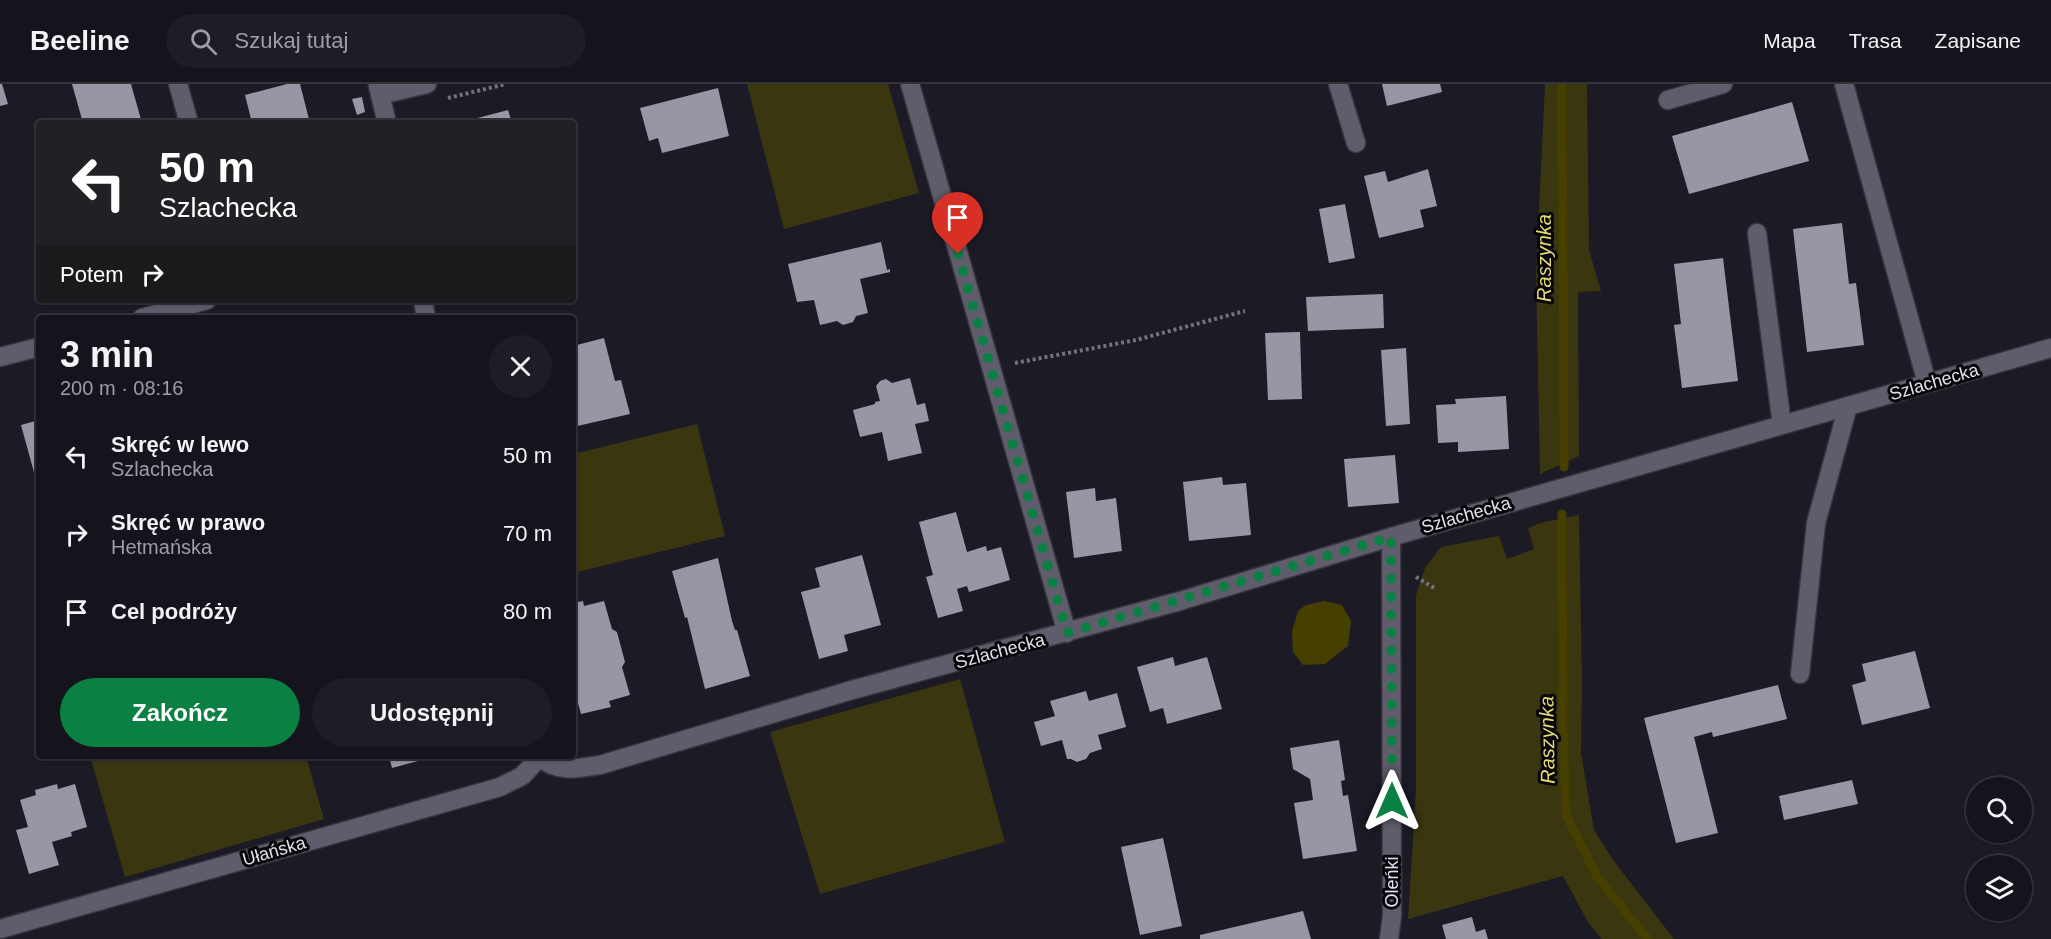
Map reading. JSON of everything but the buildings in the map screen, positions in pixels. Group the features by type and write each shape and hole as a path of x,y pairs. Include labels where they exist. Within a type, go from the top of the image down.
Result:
{"street":[{"path":"178,84 188,120"},
{"path":"386,120 379,90 427,84"},
{"path":"910,84 1067,633"},
{"path":"1338,84 1356,143"},
{"path":"1668,100 1723,84"},
{"path":"1844,84 1927,383"},
{"path":"1756,233 1782,425"},
{"path":"153,315 196,303"},
{"path":"0,357 36,348"},
{"name":"Szlachecka","path":"541,759 557,768 575,770 600,765 852,690 1067,633 1391,537 2051,348"},
{"path":"1800,674 1816,523 1848,406"},
{"name":"Oleńki","path":"1389,939 1392,916 1391,537"},
{"name":"Ułańska","path":"0,929 500,787 522,776 536,759"}],"path":[{"path":"440,100 506,84"},
{"path":"990,368 1136,340 1245,310"}],"shaded area":[{"path":"747,84 888,84 919,193 784,229"},
{"path":"1545,84 1587,84 1589,250 1601,291 1578,292 1579,456 1540,474 1536,273"},
{"path":"697,424 725,536 576,572 576,453"},
{"path":"1579,515 1581,753 1594,830 1613,860 1674,939 1602,939 1588,922 1563,876 1408,919 1416,790 1416,595 1425,568 1441,547 1499,536 1507,559 1534,549 1528,528 1540,523"},
{"path":"1324,601 1342,605 1351,621 1348,646 1325,664 1303,665 1293,652 1292,631 1298,611 1306,605"},
{"path":"960,679 1005,842 820,894 770,732"},
{"path":"91,759 307,759 324,819 125,877"}],"waterway":[{"name":"Raszynka","path":"1562,84 1564,467"},
{"name":"Raszynka","path":"1562,514 1563,725 1566,815 1598,878 1648,939"}],"route":[{"path":"958,254 1067,633 1391,537 1392,801"}]}
